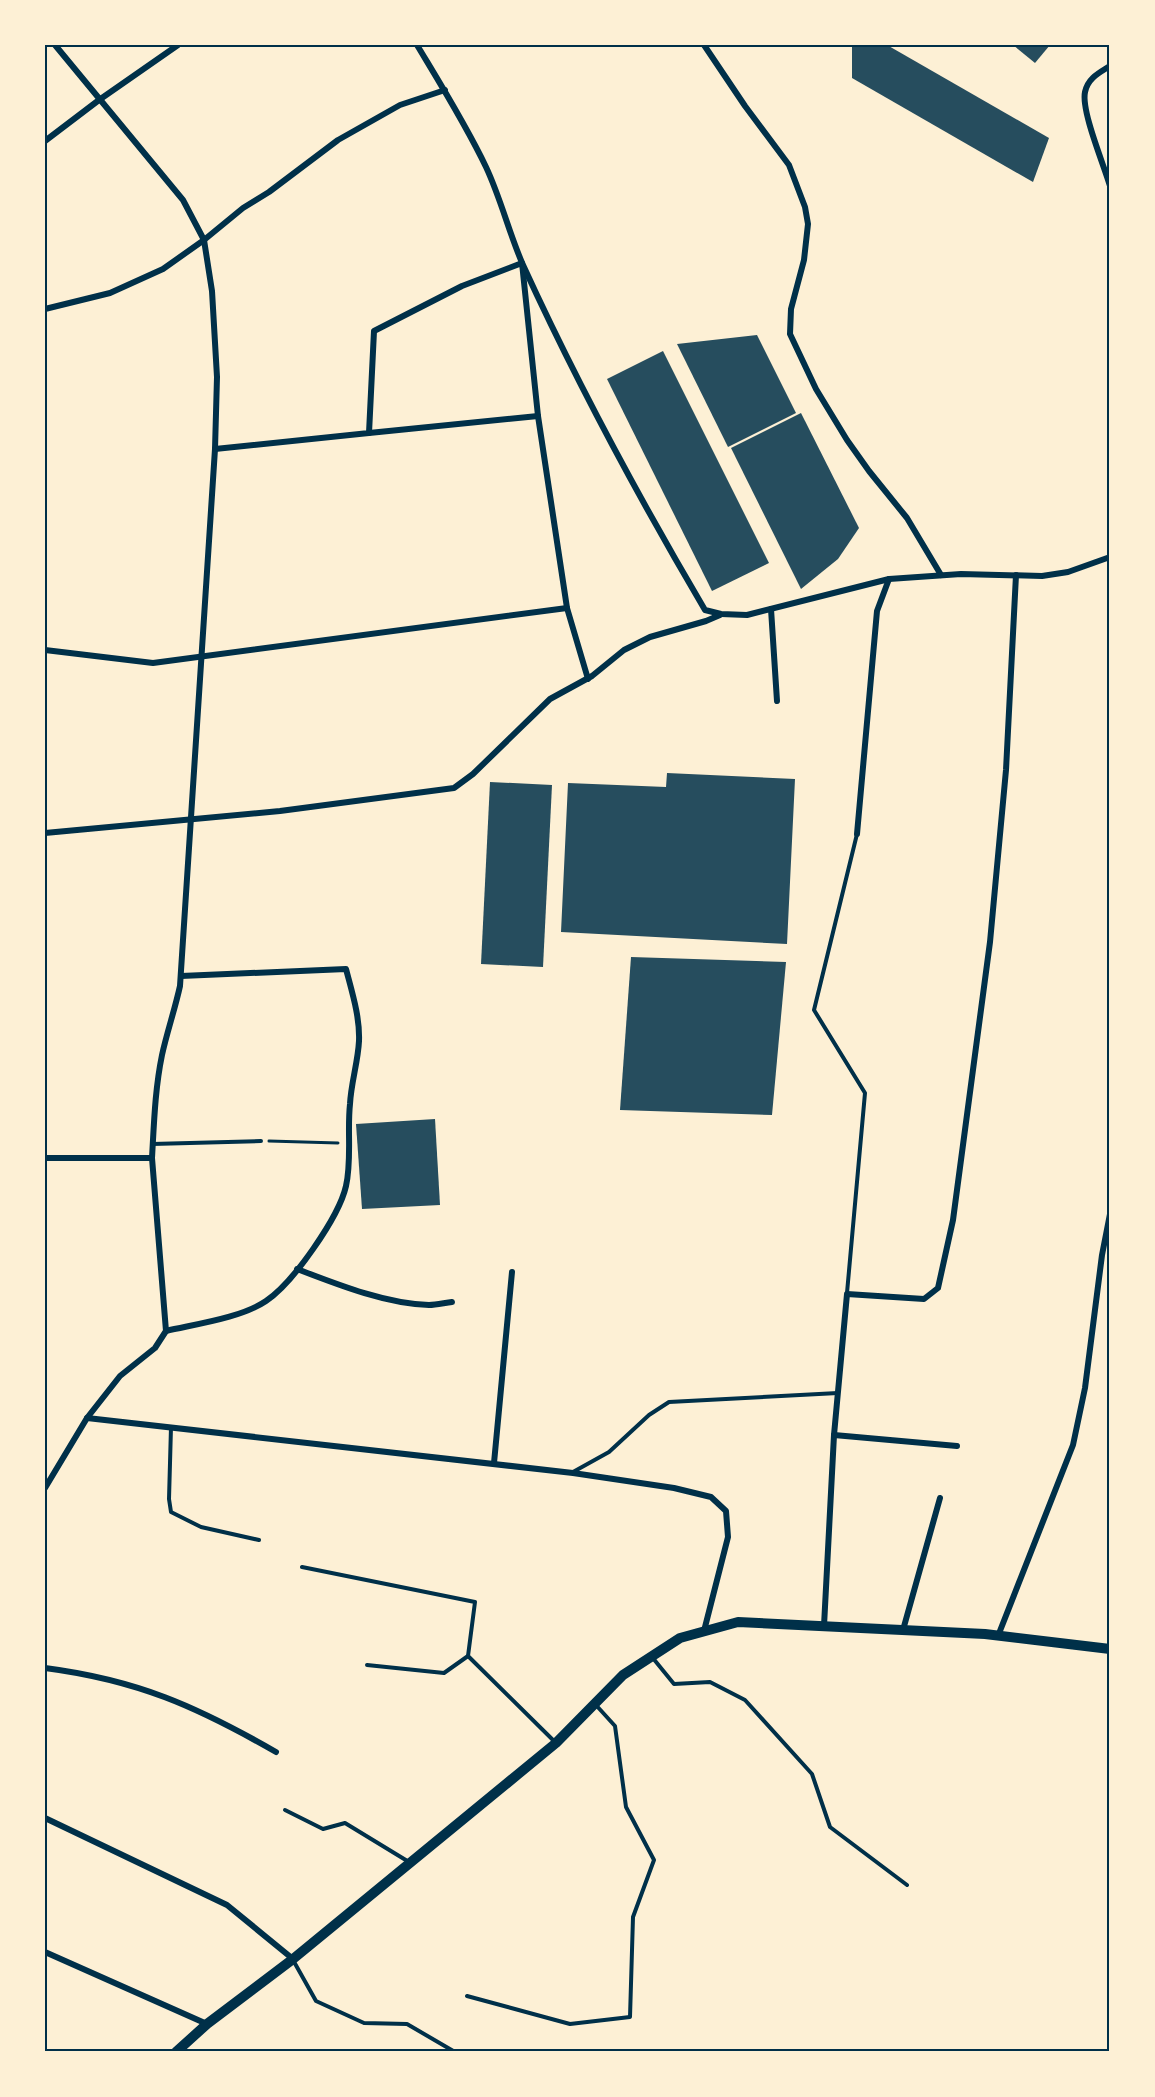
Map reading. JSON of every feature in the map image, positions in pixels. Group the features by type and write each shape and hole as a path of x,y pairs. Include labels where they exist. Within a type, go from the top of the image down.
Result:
{"main road":[{"path":"176,2052 207,2024 293,1959 556,1743 623,1675 680,1638 738,1622 998,1636 1110,1648"}],"street":[{"path":"45,1488 87,1418 120,1376 155,1348 166,1331 152,1144 155,1098 162,1053 181,976 215,449 217,377 212,291 204,240 183,200 56,45"},
{"path":"45,141 99,99 178,45"},
{"path":"417,45 445,90 486,168 522,263 569,360 649,515 705,610 721,614 747,615 889,579 941,575 1042,576 1068,572 1110,557"},
{"path":"704,45 745,106 789,165 805,207 808,224 804,260 792,309 790,334 816,389 837,423 869,471 907,518 941,575"},
{"path":"1110,66 1093,77 1085,90 1084,105 1110,186"},
{"path":"45,309 110,293 163,269 338,140 400,105 445,90"},
{"path":"522,263 538,416 567,608 588,679"},
{"path":"369,433 374,331 462,286 522,263"},
{"path":"215,449 538,416"},
{"path":"824,1626 834,1435 847,1294 924,1299 938,1288 953,1220 990,942 1006,770 1016,575"},
{"path":"857,834 877,610 889,579"},
{"path":"45,650 153,663 567,608"},
{"path":"771,609 777,701"},
{"path":"45,833 280,811 454,788 472,774 550,699 588,679 624,650 650,637 706,621 721,614"},
{"path":"166,1331 246,1311 267,1301 317,1244 336,1213 346,1186 350,1104 359,1040 354,999 346,969 181,976"},
{"path":"45,1158 152,1158"},
{"path":"998,1636 1073,1445 1085,1388 1102,1255 1110,1214"},
{"path":"297,1269 381,1298 429,1305 452,1302"},
{"path":"494,1463 512,1272"},
{"path":"87,1418 573,1473 674,1488 711,1497 726,1511 728,1537 704,1631"},
{"path":"834,1435 957,1446"},
{"path":"903,1630 940,1498"},
{"path":"45,1668 80,1672 150,1691 217,1719 276,1752"},
{"path":"45,1818 227,1905 293,1959"},
{"path":"45,1952 207,2024"}],"lane":[{"path":"847,1294 865,1093 814,1010 857,834"},
{"path":"152,1144 261,1141"},
{"path":"573,1473 609,1452 649,1415 669,1402 838,1392"},
{"path":"171,1427 169,1499 171,1512 201,1527 259,1540"},
{"path":"302,1567 475,1602 468,1656 444,1672 367,1665"},
{"path":"468,1656 556,1743"},
{"path":"652,1656 674,1684 710,1682 745,1700 812,1774 830,1827 907,1885"},
{"path":"467,1996 570,2024 630,2017 633,1917 654,1860 626,1807 615,1726 594,1704"},
{"path":"285,1810 323,1829 345,1823 409,1862"},
{"path":"293,1959 316,2001 364,2023 407,2024 455,2052"}],"path":[{"path":"261,1141 348,1143"}],"building":[{"path":"852,45 887,45 1049,138 1033,182 852,78"},
{"path":"1013,45 1050,45 1035,63"},
{"path":"757,335 796,413 728,447 677,344"},
{"path":"663,351 769,563 712,591 607,379"},
{"path":"801,413 859,528 838,559 801,589 731,448"},
{"path":"667,773 795,779 787,944 561,932 568,783 666,787"},
{"path":"490,782 552,785 543,967 481,964"},
{"path":"631,957 786,962 772,1115 620,1110"},
{"path":"435,1119 440,1205 362,1209 356,1124"}]}
